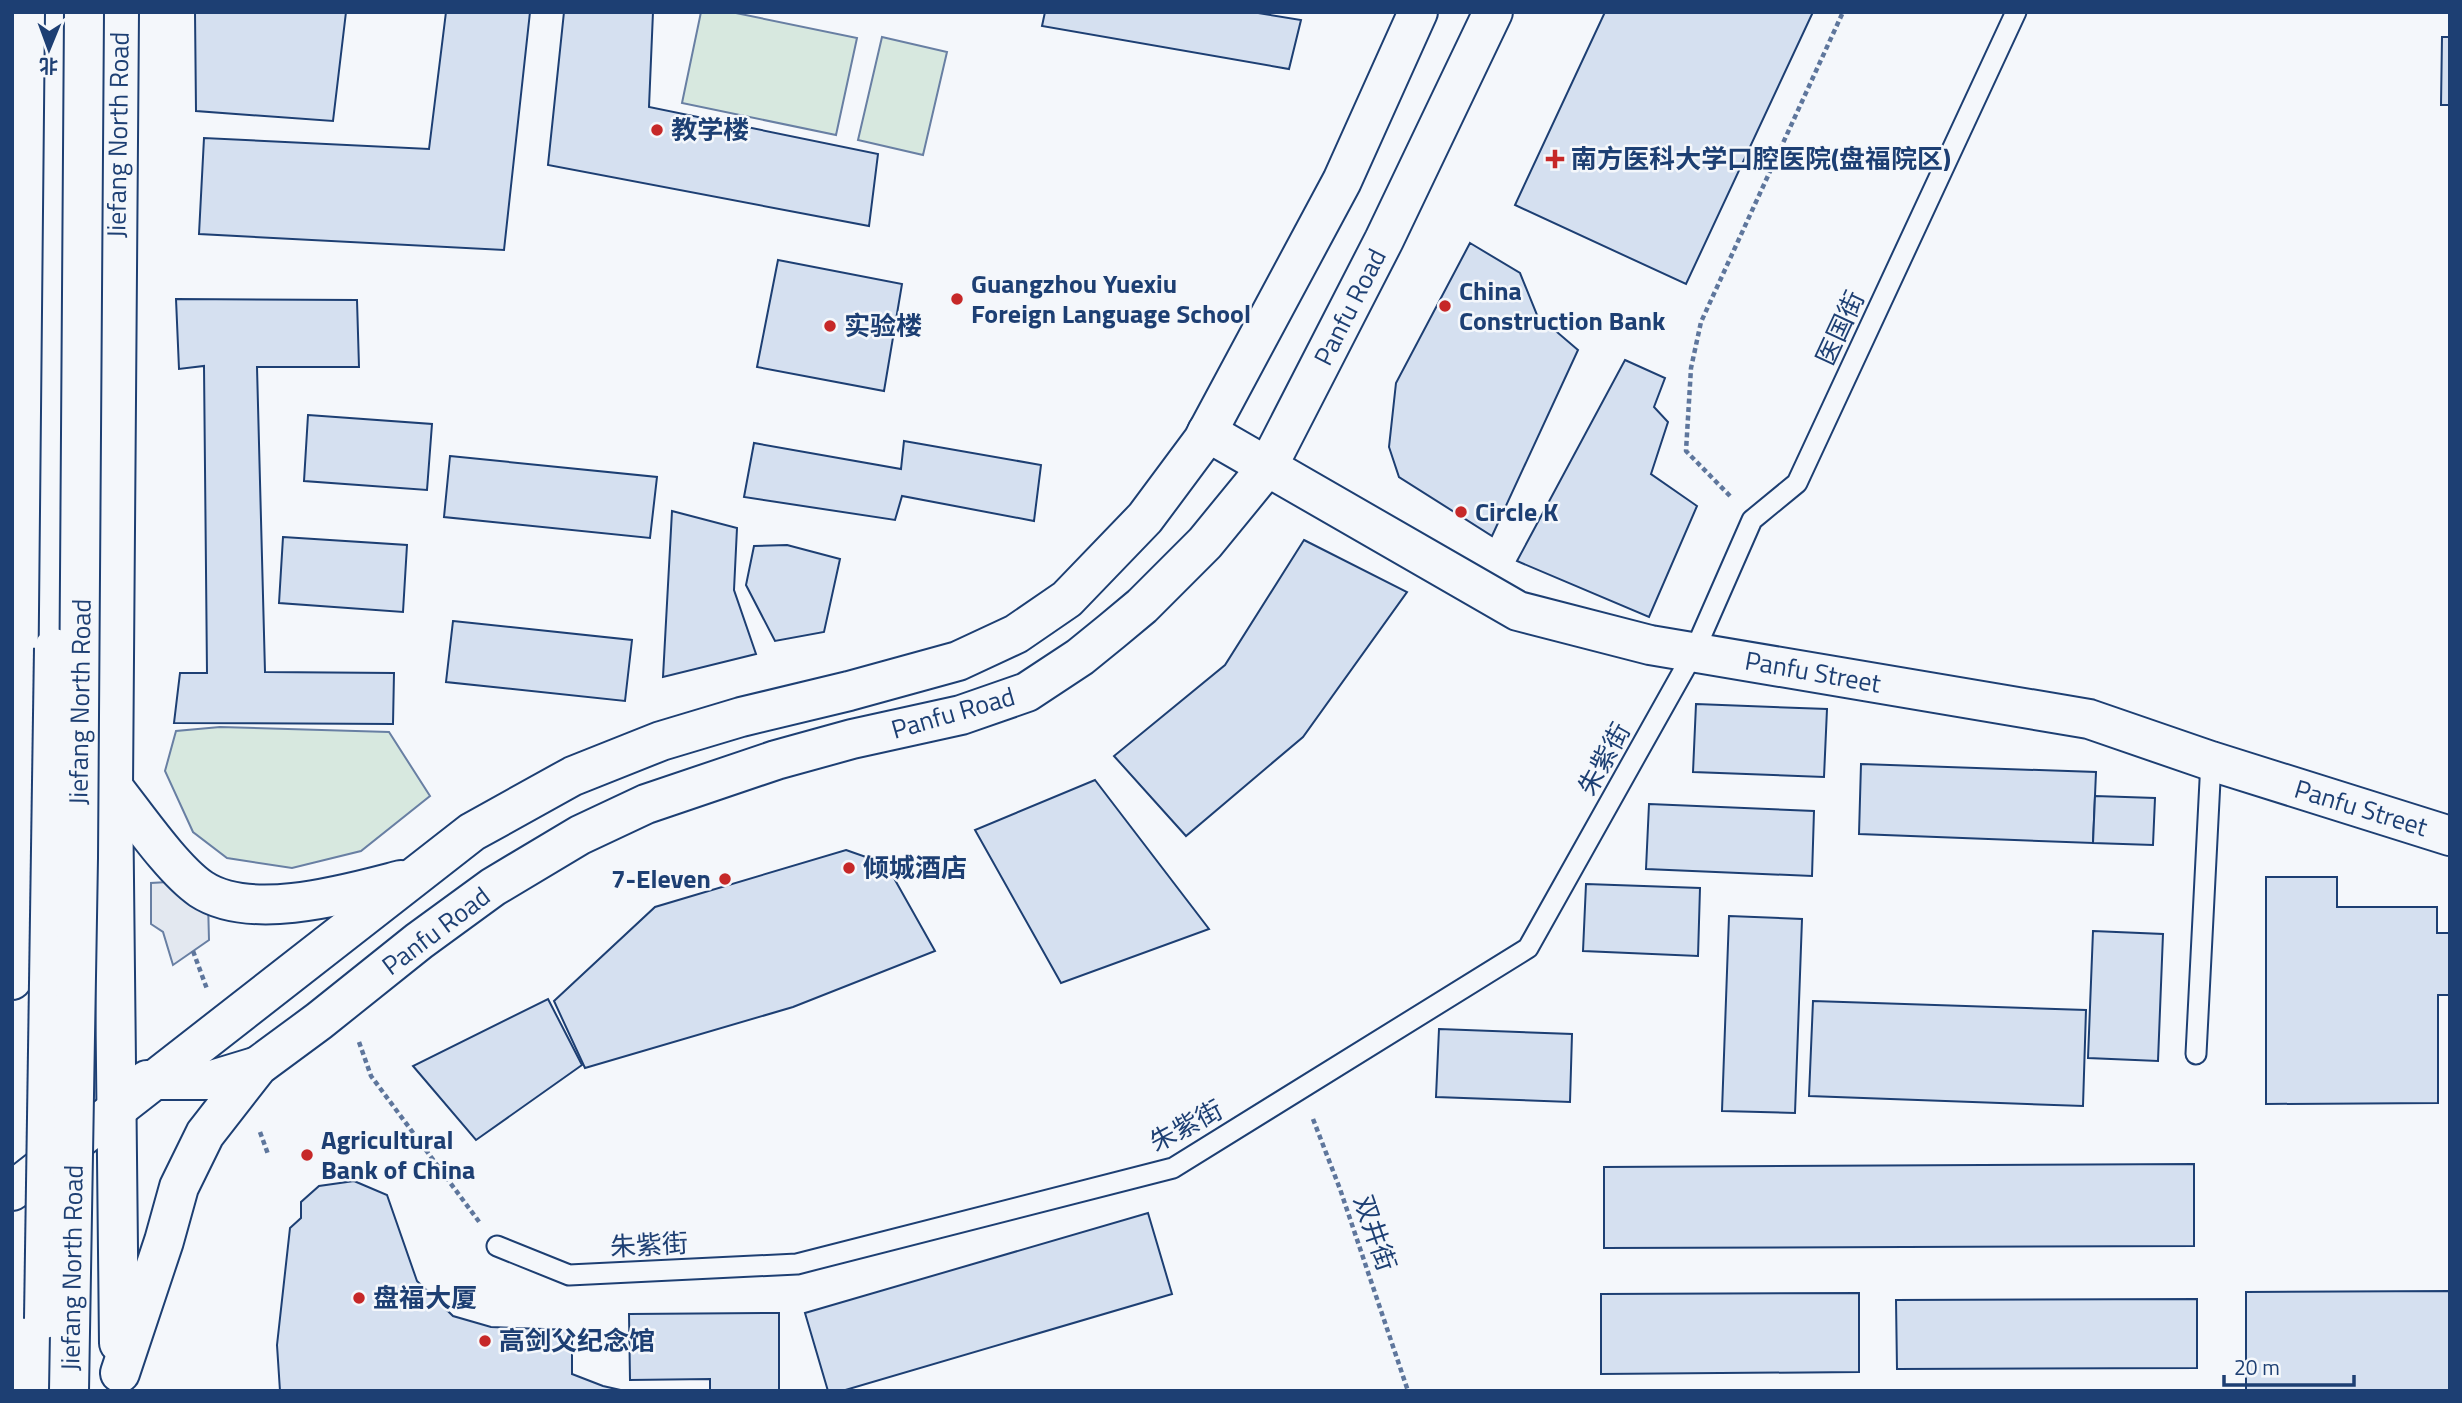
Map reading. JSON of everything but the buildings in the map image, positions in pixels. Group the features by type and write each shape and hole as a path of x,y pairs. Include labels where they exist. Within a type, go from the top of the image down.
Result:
{"main road":[{"path":"12,980 17,797 25,12"},
{"name":"Jiefang North Road","path":"43,1391 57,420 59,12"},
{"name":"Jiefang North Road","path":"69,1391 79,844 84,12"},
{"name":"Jiefang North Road","path":"119,12 113,788 129,1088 120,1382"},
{"path":"12,1191 129,1088 472,832 573,776 661,741 958,661 1016,634 1067,598 1137,527 1207,432 1342,181 1418,12"},
{"name":"Panfu Road","path":"258,1066 493,887 580,835 646,804 717,778 852,740 961,715 1027,692 1080,657 1142,606 1205,543 1268,466 1384,240 1493,12"},
{"name":"Panfu Street","path":"1207,432 1518,611 1650,645 2090,719 2211,761 2450,836"},
{"path":"113,788 183,873 202,889 217,897 287,904 413,877"},
{"path":"13,940 27,1002 44,1031 74,1061 129,1088 212,1080 258,1066"},
{"path":"120,1382 179,1187 205,1134 258,1066"}],"lane":[{"name":"医国街","path":"1694,652 1752,520 1797,483 2016,12"},
{"name":"朱紫街","path":"497,1246 569,1275 797,1264 1173,1168 1528,948 1694,652"},
{"path":"2196,1054 2211,761"}],"path":[{"path":"1752,520 1686,451 1691,368 1701,322 1843,12"},
{"path":"371,1076 497,1246"},
{"name":"双井街","path":"1302,1088 1340,1189 1408,1391"}],"shaded area":[{"path":"701,12 731,12 857,38 836,135 682,103"},
{"path":"882,37 947,52 923,155 858,140"},
{"path":"220,727 389,732 430,796 361,851 292,868 227,858 193,832 165,771 176,731"},
{"path":"168,882 208,902 209,940 173,965 163,932 151,924 151,883"}],"place":[{"name":"教学楼","path":"657,130"},
{"name":"南方医科大学口腔医院(盘福院区)","path":"1555,159"},
{"name":"Guangzhou Yuexiu Foreign Language School","path":"957,299"},
{"name":"China Construction Bank","path":"1445,306"},
{"name":"实验楼","path":"830,326"},
{"name":"Circle K","path":"1461,512"},
{"name":"倾城酒店","path":"849,868"},
{"name":"7-Eleven","path":"725,879"},
{"name":"Agricultural Bank of China","path":"307,1155"},
{"name":"盘福大厦","path":"359,1298"},
{"name":"高剑父纪念馆","path":"485,1341"}]}
